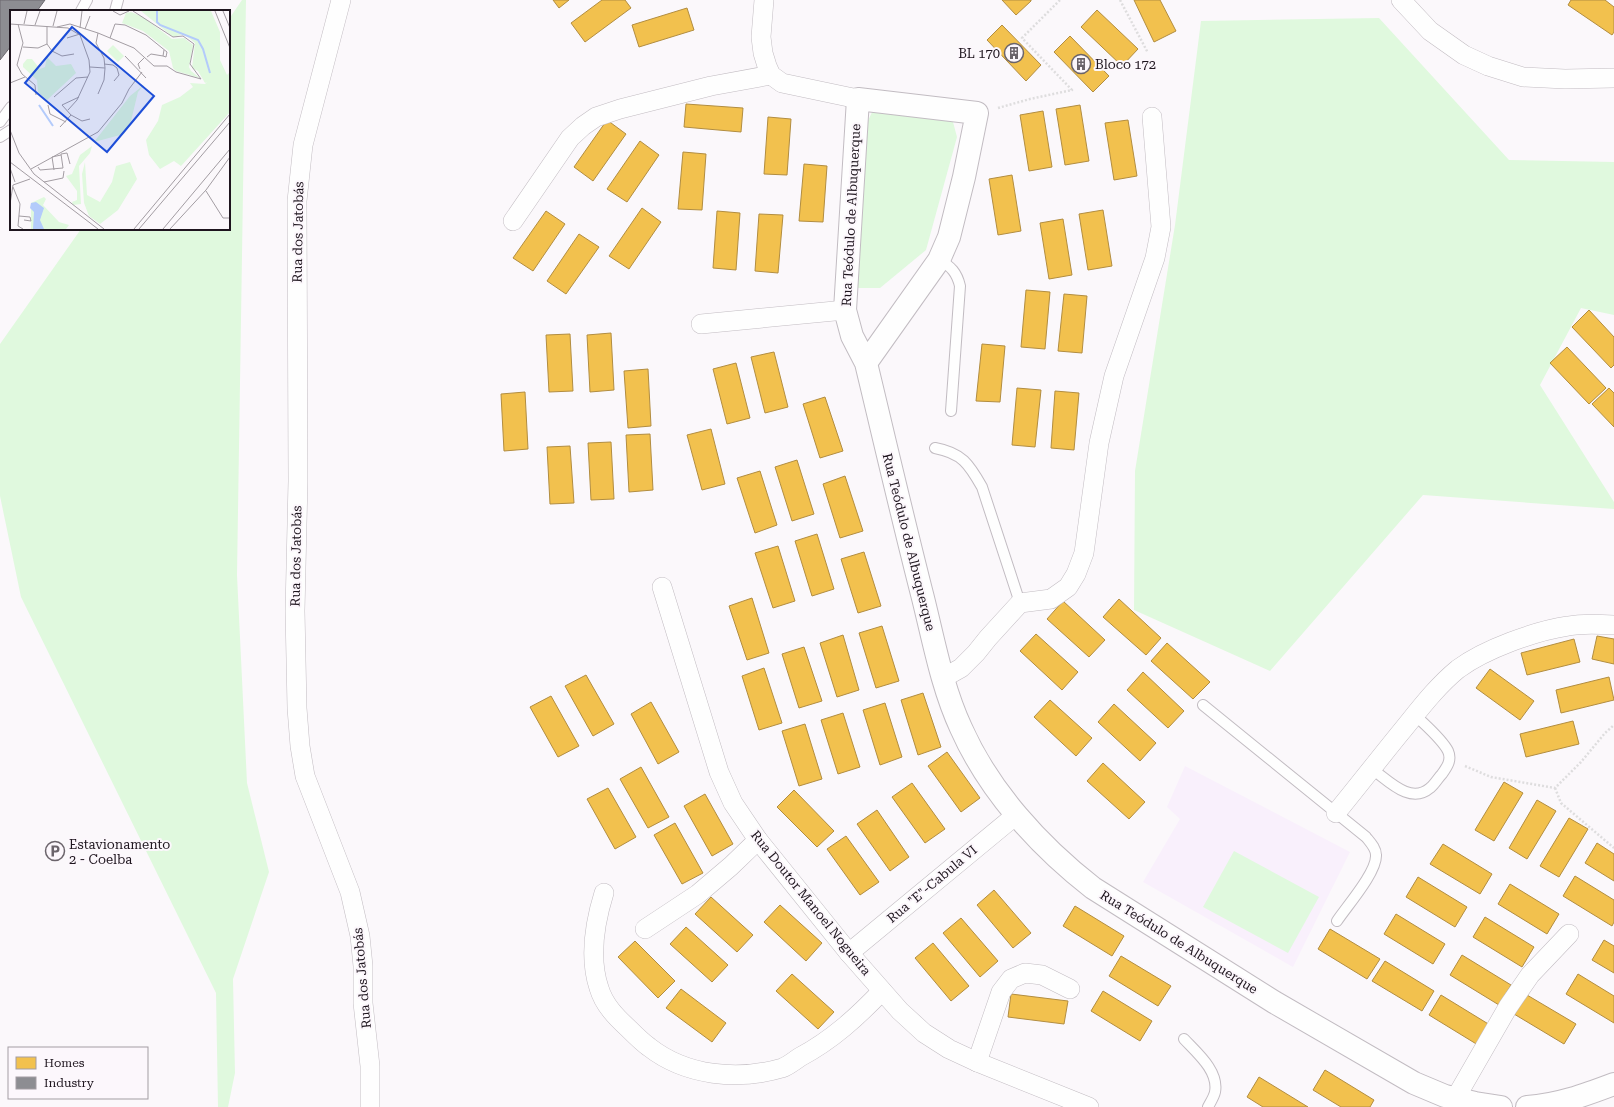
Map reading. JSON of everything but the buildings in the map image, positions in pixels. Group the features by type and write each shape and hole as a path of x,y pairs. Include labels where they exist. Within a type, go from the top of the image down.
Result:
{"street":[{"name":"Rua dos Jatobás","path":"341,0 303,145 298,174 298,481 295,611 297,708 300,746 305,776 350,892 360,936 370,1066 370,1107"},
{"path":"764,0 761,37 763,53 771,75 782,83 858,99 976,112 957,209 949,237 939,260 866,363"},
{"path":"1401,0 1430,31 1464,55 1488,66 1523,77 1565,79 1614,78"},
{"path":"513,221 570,138 583,126 596,118 620,109 711,86 771,75"},
{"name":"Rua Teódulo de Albuquerque","path":"858,99 844,310 852,336 866,363 943,678 961,729 993,784 1016,815 1035,837 1071,871 1113,901 1274,1002 1414,1083 1455,1099 1475,1104 1501,1107"},
{"path":"943,678 961,668 1020,603 1051,599 1068,588 1076,574 1084,553 1099,443 1114,376 1155,258 1161,227 1152,117"},
{"path":"702,324 844,310"},
{"name":"Rua Doutor Manoel Nogueira","path":"662,587 719,772 733,803 758,840 849,953 900,1011 924,1033 949,1049 977,1062 1089,1107"},
{"path":"1336,813 1415,714 1438,687 1459,668 1506,644 1536,634 1568,626 1592,624 1614,625"},
{"name":"Rua \"E\"-Cabula VI","path":"849,953 1016,815"},
{"path":"645,929 698,894 732,866 758,840"},
{"path":"604,893 599,909 594,954 598,986 606,1005 650,1048 672,1061 695,1070 736,1075 783,1067 837,1034 858,1016 882,991"},
{"path":"1455,1099 1508,1007 1530,975 1568,934"},
{"path":"977,1062 1000,992 1011,979 1025,973 1042,975 1070,989"},
{"path":"1527,1107 1547,1106 1581,1097 1614,1084"}],"lane":[{"path":"81,10 87,0"},
{"path":"115,10 118,0"},
{"path":"0,122 10,107"},
{"path":"0,137 10,131"},
{"path":"939,260 947,264 953,270 958,277 960,286 951,411"},
{"path":"935,448 949,450 962,457 972,469 982,487 1020,603"},
{"path":"1203,705 1366,837 1372,845 1376,854 1375,864 1370,874 1337,921"},
{"path":"1372,769 1404,792 1414,794 1424,792 1431,788 1447,768 1449,759 1448,752 1415,714"},
{"path":"1184,1039 1209,1066 1214,1078 1215,1092 1208,1107"}],"path":[{"path":"976,112 1072,90 1022,38 1060,0"},
{"path":"1120,0 1148,53"},
{"path":"1555,788 1581,762 1605,733 1614,725"},
{"path":"1449,759 1491,777 1555,788"},
{"path":"1555,788 1561,803 1614,848"}],"shaded area":[{"path":"1185,766 1350,852 1293,967 1143,882 1180,819 1167,807"}],"green space":[{"path":"242,0 246,0 237,575 247,783 269,872 233,979 235,1073 228,1107 218,1107 216,993 21,597 0,496 0,344 80,230 230,230 230,18"},
{"path":"1379,18 1509,160 1614,162 1614,315 1581,308 1540,385 1614,502 1614,509 1423,495 1270,671 1134,610 1135,471 1175,225 1201,21"},
{"path":"874,108 953,122 957,137 926,250 880,288 853,288 865,127"},
{"path":"1234,851 1319,897 1288,953 1203,907"}],"place":[{"name":"BL 170","path":"1014,53"},
{"name":"Bloco 172","path":"1081,64"},
{"name":"Estavionamento 2 - Coelba","path":"55,851"}]}
